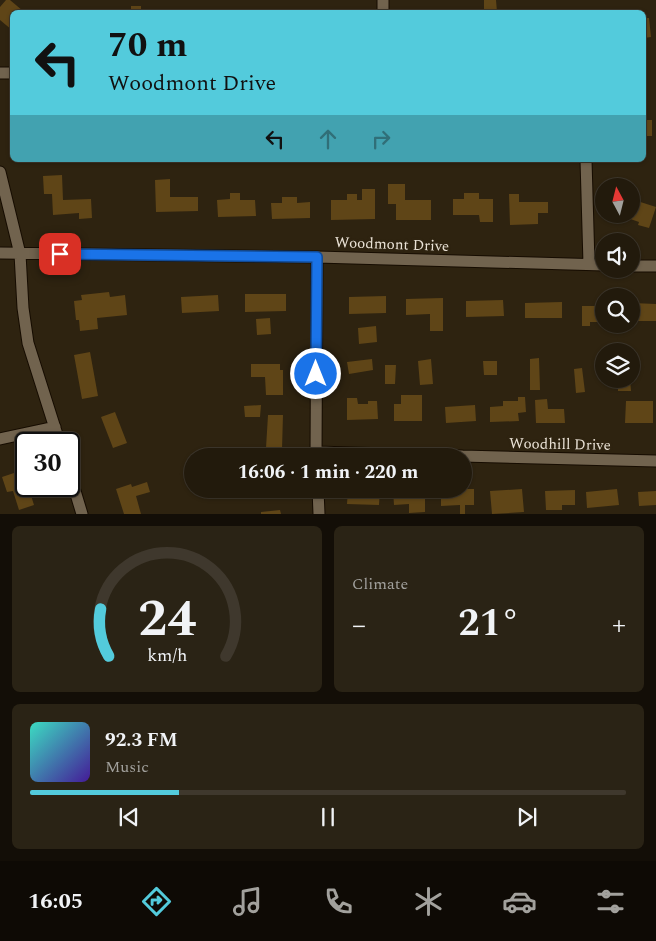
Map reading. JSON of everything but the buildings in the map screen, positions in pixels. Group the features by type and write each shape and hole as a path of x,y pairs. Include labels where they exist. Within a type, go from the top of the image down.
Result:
{"street":[{"path":"586,162 589,264"},
{"path":"0,172 20,254 22,308 28,343 56,432"},
{"name":"Woodmont Drive","path":"0,253 317,257 595,264"},
{"path":"316,448 317,257"},
{"path":"640,266 656,266"},
{"path":"0,439 55,427"},
{"name":"Woodhill Drive","path":"472,456 656,460"},
{"path":"77,497 82,514"},
{"path":"319,498 320,514"}],"route":[{"path":"60,254 317,257 316,374"}]}
